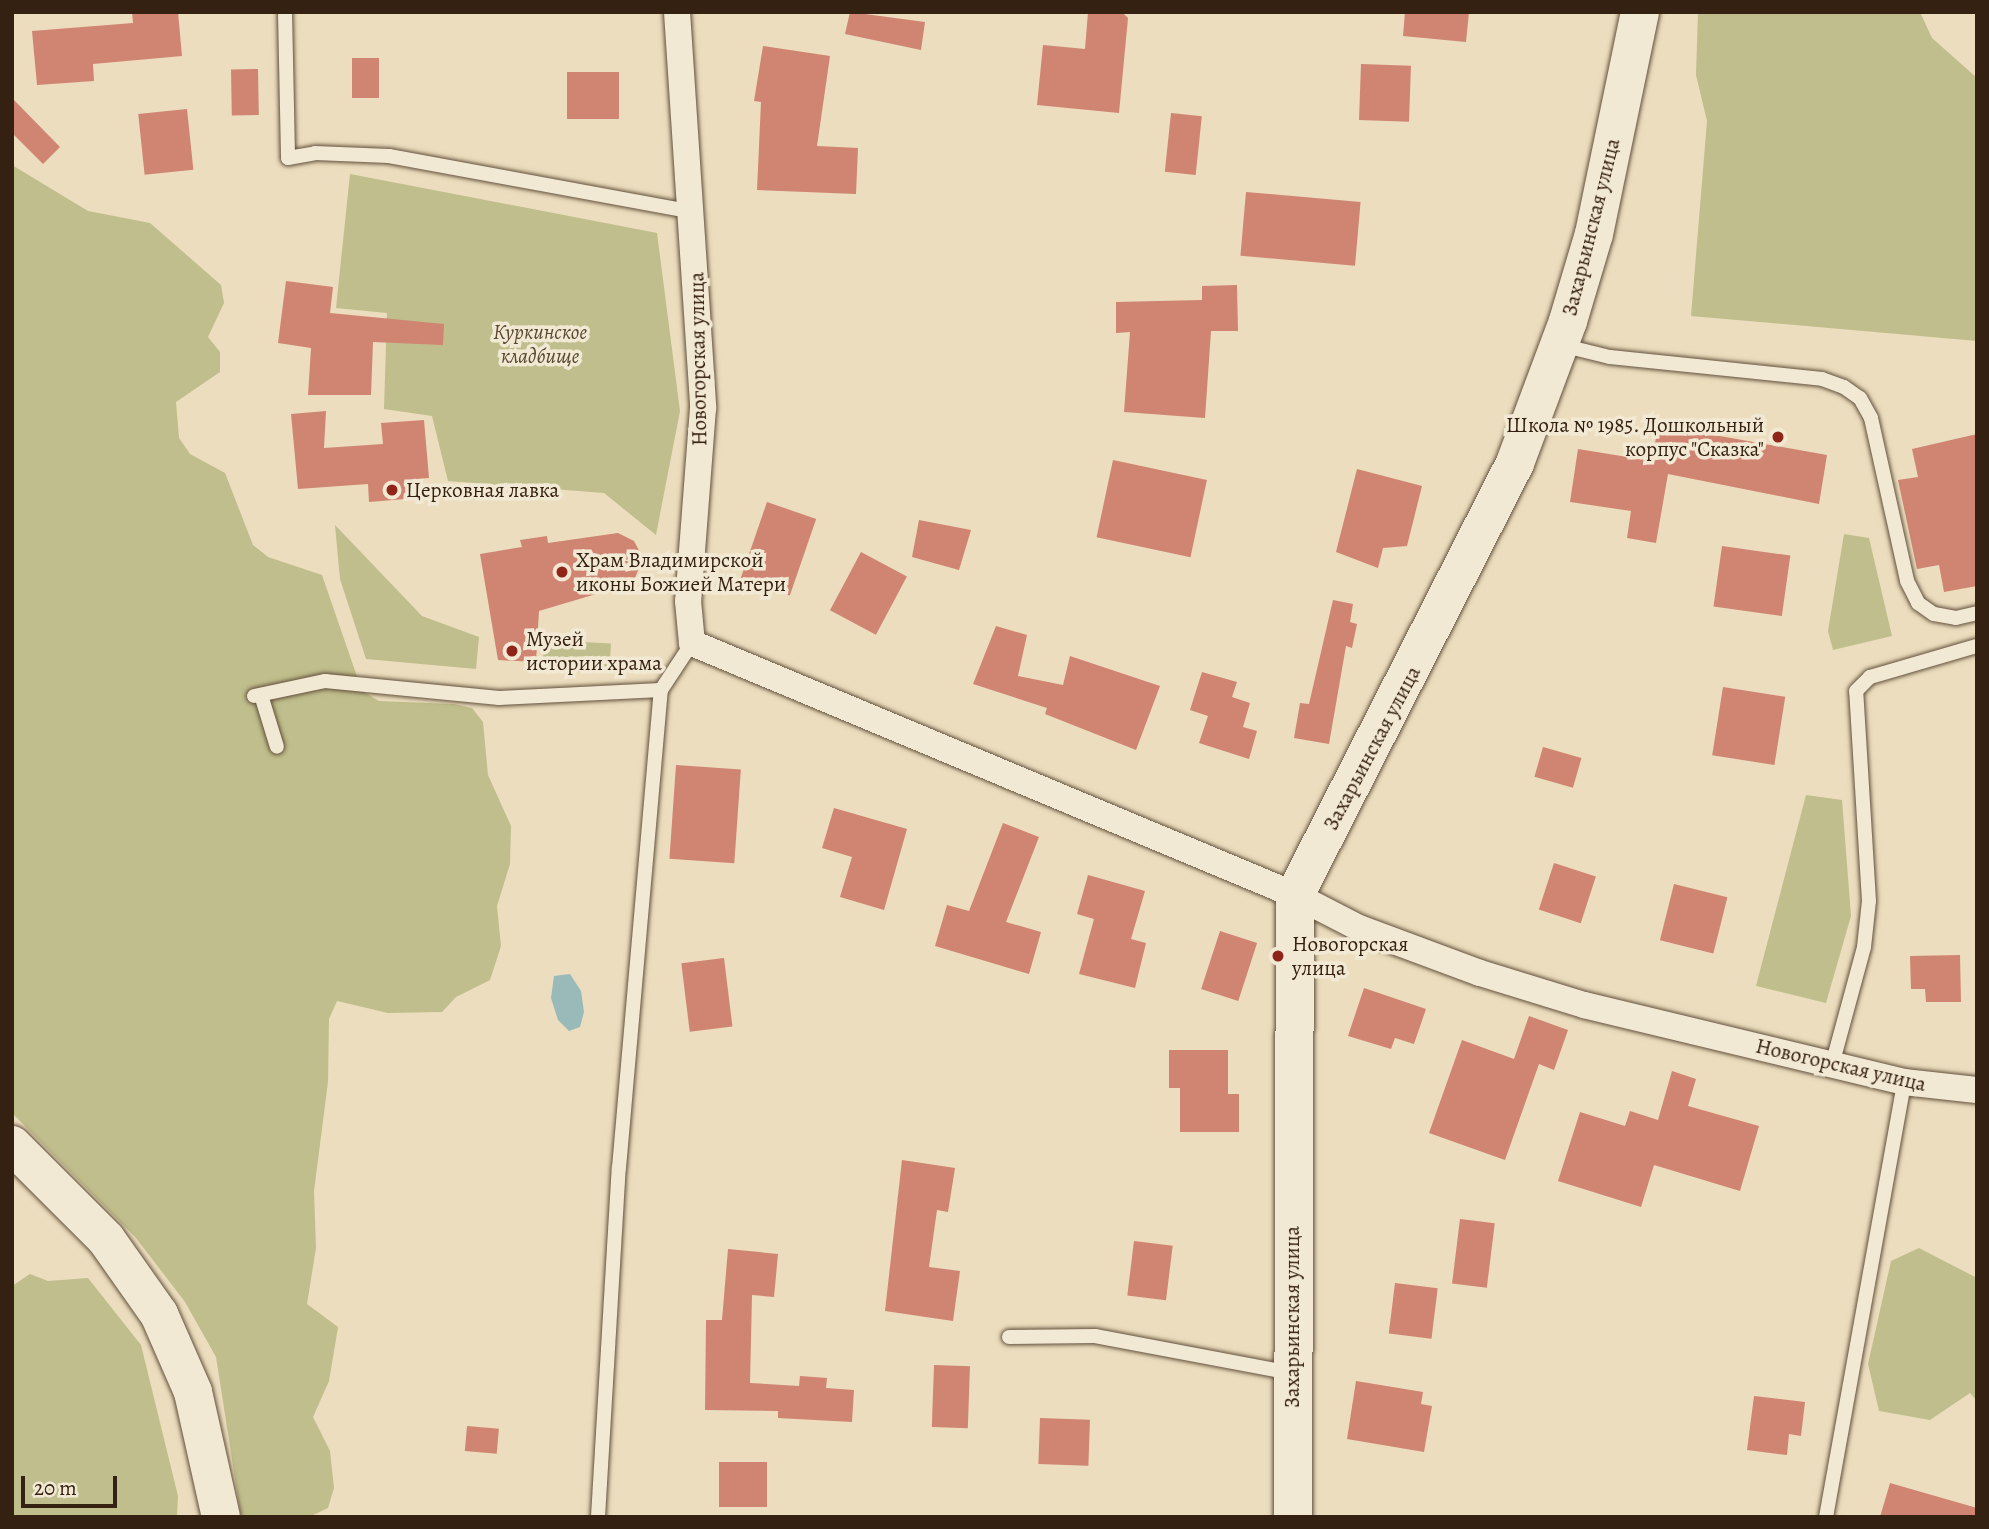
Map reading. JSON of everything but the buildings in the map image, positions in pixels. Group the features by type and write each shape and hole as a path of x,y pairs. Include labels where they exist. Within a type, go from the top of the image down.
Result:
{"street":[{"name":"Новогорская улица","path":"677,12 694,212 703,408 688,601 692,643 1295,895 1359,928 1480,973 1584,1005 1904,1082 1977,1090"},
{"name":"Захарьинская улица","path":"1293,1517 1291,1373 1295,895 1470,560 1515,463 1560,344 1594,234 1640,12"},
{"path":"12,1145 106,1238 159,1314 193,1392 221,1517"}],"lane":[{"path":"285,12 288,158 315,153 388,156 694,212"},
{"path":"1560,344 1610,357 1822,379 1844,387 1860,398 1871,418 1907,581 1918,603 1934,614 1956,618 1977,613"},
{"path":"598,1517 619,1168 661,690 692,643"},
{"path":"1832,1065 1864,947 1869,901 1856,691 1870,677 1977,646"},
{"path":"277,747 257,696 325,681 499,698 661,690"},
{"path":"1826,1517 1904,1082"},
{"path":"1010,1337 1095,1336 1291,1373"}],"green space":[{"path":"1698,12 1920,12 1932,38 1977,78 1977,341 1691,316 1707,121 1696,75"},
{"path":"12,165 88,211 150,223 221,285 224,303 208,337 220,352 220,372 176,402 179,438 190,454 225,473 253,545 268,557 322,575 362,691 379,701 454,704 472,708 483,722 488,775 511,826 510,864 497,906 501,946 490,980 456,997 442,1012 388,1013 337,1001 329,1019 328,1082 314,1191 316,1248 307,1304 338,1327 329,1381 313,1417 330,1451 334,1488 328,1508 309,1517 241,1517 216,1357 185,1302 136,1238 12,1113"},
{"name":"Куркинское кладбище","path":"350,174 657,233 680,411 656,535 604,493 448,481 432,416 384,409 387,313 336,308"},
{"path":"335,525 422,616 479,637 476,669 366,659 340,579"},
{"path":"1844,534 1869,538 1892,636 1833,650 1828,631"},
{"path":"544,640 611,644 609,670 543,667"},
{"path":"1806,795 1842,800 1851,916 1826,1003 1756,986"},
{"path":"1919,1248 1977,1278 1977,1401 1970,1393 1930,1420 1879,1411 1868,1364 1891,1261"},
{"path":"30,1274 48,1281 88,1278 141,1345 178,1496 177,1517 12,1517 12,1286"}],"water":[{"path":"570,974 581,991 584,1012 580,1027 569,1031 558,1020 551,998 554,976"}],"place":[{"name":"Школа № 1985. Дошкольный корпус \"Сказка\"","path":"1778,437"},
{"name":"Церковная лавка","path":"392,490"},
{"name":"Храм Владимирской иконы Божией Матери","path":"562,572"},
{"name":"Музей истории храма","path":"512,651"},
{"name":"Новогорская улица","path":"1278,956"}]}
